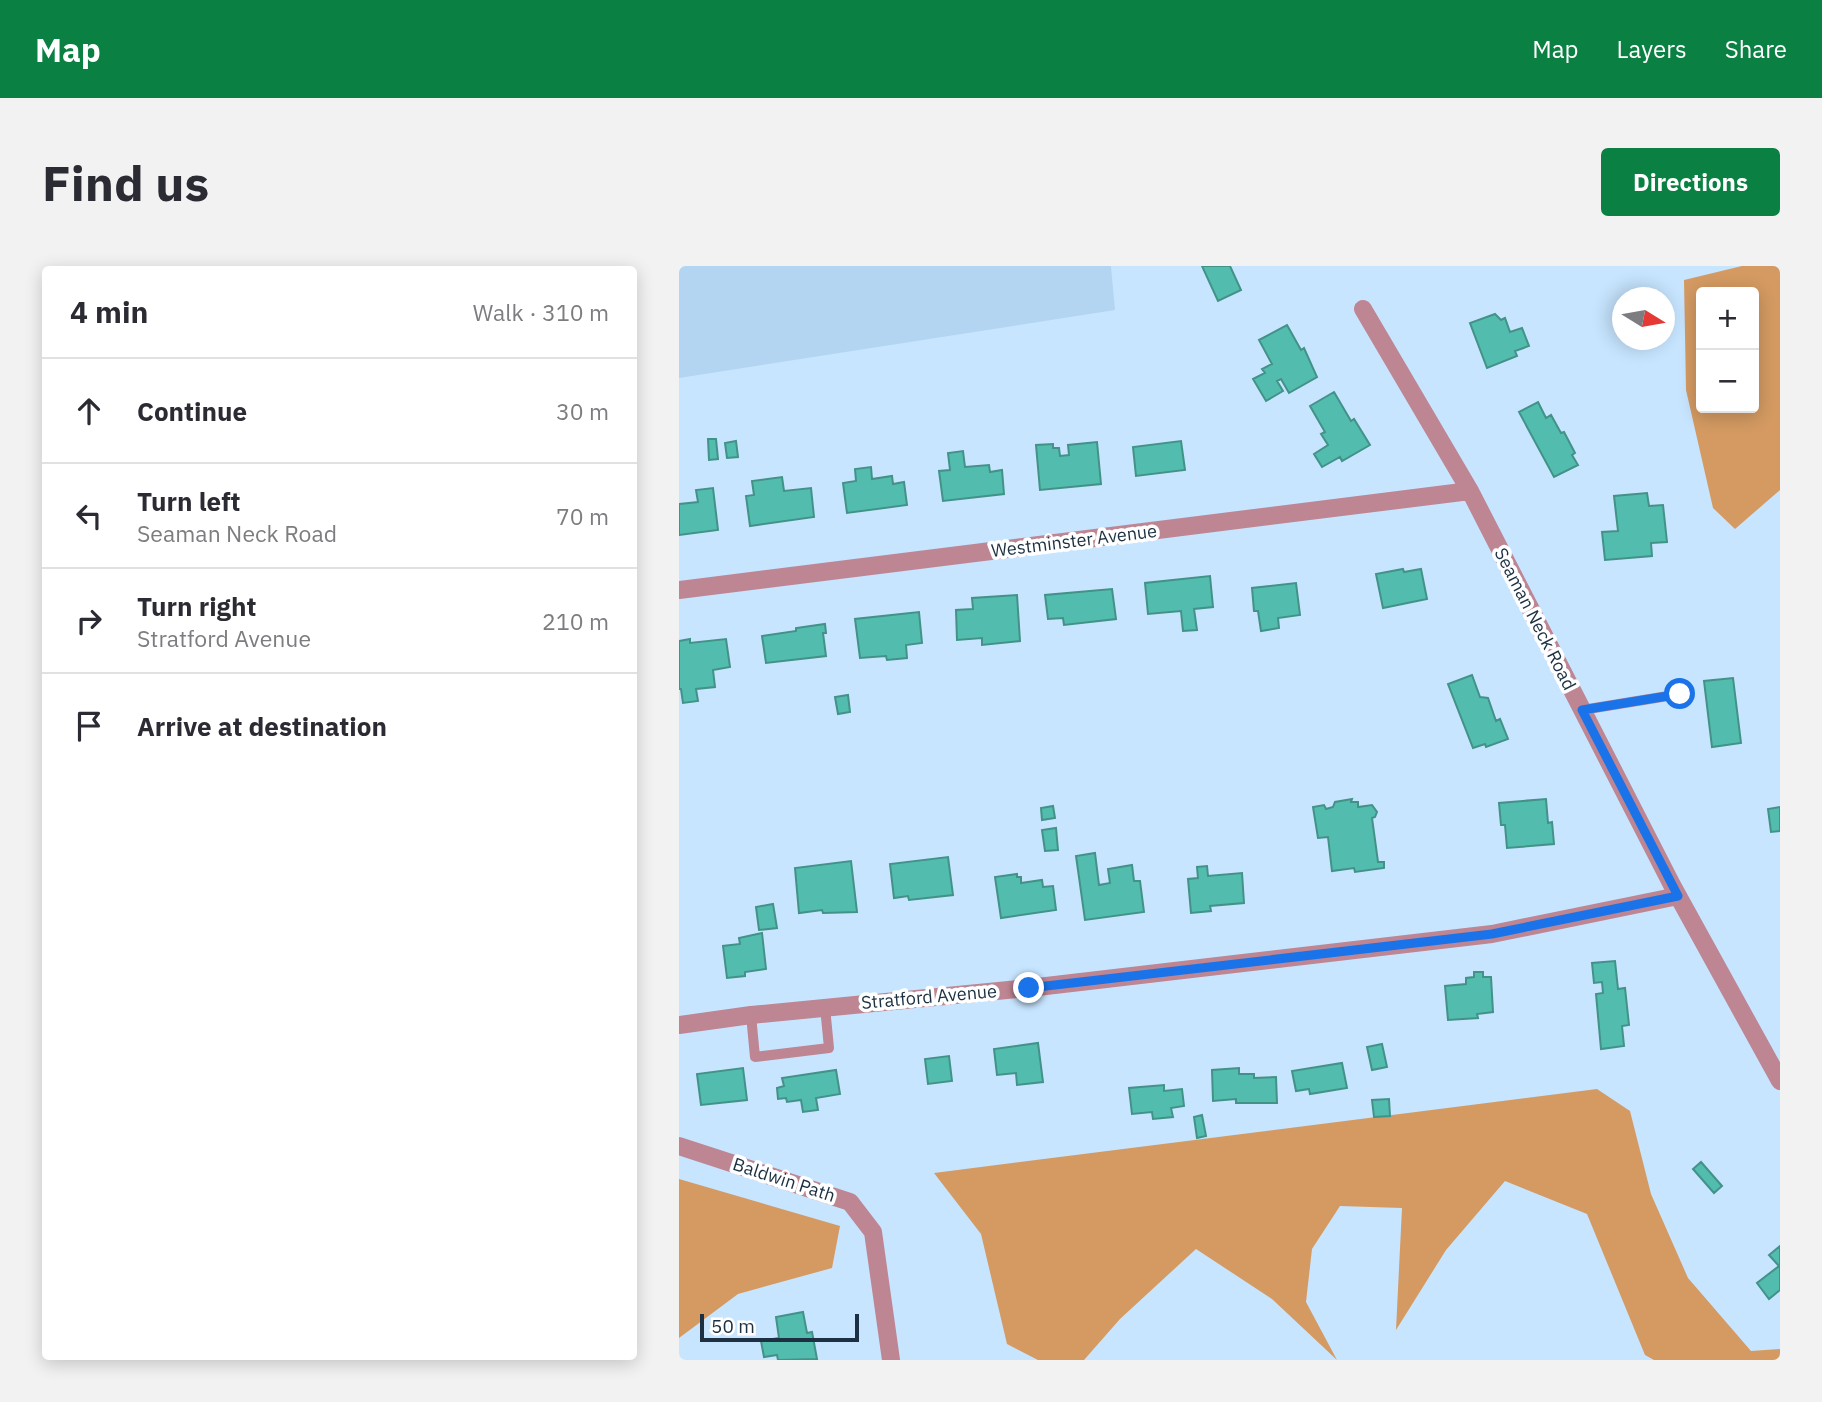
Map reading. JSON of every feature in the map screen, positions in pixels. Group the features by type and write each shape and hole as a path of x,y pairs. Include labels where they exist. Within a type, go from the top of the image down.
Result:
{"street":[{"name":"Seaman Neck Road","path":"1363,309 1470,491 1678,896 1780,1081"},
{"name":"Westminster Avenue","path":"679,590 1470,491"},
{"name":"Stratford Avenue","path":"679,1025 825,1007 1029,988 1492,934 1678,896"},
{"name":"Baldwin Path","path":"679,1146 851,1202 873,1232 891,1360"}],"lane":[{"path":"1582,710 1680,694"},
{"path":"751,1015 755,1057 829,1048 825,1007"}],"shaded area":[{"path":"679,266 1111,266 1115,310 679,378"},
{"path":"1742,266 1780,266 1780,490 1735,529 1713,508 1686,390 1684,280"},
{"path":"1597,1089 1630,1111 1651,1194 1688,1278 1751,1351 1780,1349 1780,1360 1654,1360 1645,1355 1587,1214 1505,1181 1446,1250 1396,1330 1402,1208 1340,1206 1312,1249 1306,1302 1337,1360 1272,1299 1196,1249 1120,1319 1084,1360 1038,1360 1007,1344 981,1234 934,1173"},
{"path":"679,1179 840,1226 832,1268 738,1294 679,1338"}],"building":[{"path":"1202,266 1230,266 1241,290 1218,301"},
{"path":"1495,314 1501,320 1505,318 1510,332 1522,328 1529,346 1515,351 1517,356 1487,368 1470,323"},
{"path":"1287,325 1301,350 1304,348 1317,377 1289,393 1281,379 1277,381 1283,391 1266,401 1253,379 1265,373 1262,369 1272,364 1259,340"},
{"path":"1334,392 1351,421 1354,419 1370,445 1342,461 1340,457 1322,467 1314,454 1328,445 1321,434 1325,432 1310,406"},
{"path":"1538,402 1546,418 1551,415 1561,433 1564,432 1578,465 1554,477 1519,412"},
{"path":"708,439 716,439 718,459 709,460"},
{"path":"736,441 738,457 727,458 725,443"},
{"path":"1181,441 1185,470 1136,476 1133,447"},
{"path":"1097,442 1101,484 1040,490 1036,445 1053,444 1053,448 1059,448 1060,456 1069,455 1068,445"},
{"path":"963,451 965,467 989,465 990,472 1002,470 1004,494 943,501 939,471 950,470 948,453"},
{"path":"871,467 872,479 892,476 893,484 904,482 907,505 847,513 843,483 856,481 855,469"},
{"path":"782,477 784,491 811,488 814,517 750,526 746,496 754,495 752,481"},
{"path":"713,488 718,530 679,535 679,504 698,502 696,490"},
{"path":"1647,493 1649,506 1663,505 1667,542 1651,543 1652,556 1605,560 1602,532 1618,531 1614,496"},
{"path":"1403,569 1404,572 1421,569 1427,599 1383,608 1376,574"},
{"path":"1210,576 1213,607 1194,609 1197,630 1183,631 1181,611 1148,614 1145,583"},
{"path":"1296,583 1300,615 1278,618 1279,628 1261,631 1258,611 1254,611 1252,588"},
{"path":"1112,589 1116,619 1064,625 1063,618 1048,619 1045,595"},
{"path":"1017,595 1020,641 982,645 982,638 957,640 956,610 973,609 972,598"},
{"path":"919,612 922,643 906,645 907,658 860,658 855,619"},
{"path":"825,624 826,633 823,633 826,656 766,663 762,636"},
{"path":"690,639 690,643 726,639 730,667 713,670 715,687 696,689 698,701 683,703 679,689 679,641"},
{"path":"1472,675 1480,697 1488,698 1496,721 1500,719 1508,739 1486,747 1485,744 1473,748 1448,684"},
{"path":"1733,678 1741,743 1712,747 1704,681"},
{"path":"848,695 850,712 838,714 835,697"},
{"path":"1352,799 1351,802 1358,802 1358,807 1372,805 1377,812 1372,818 1378,862 1384,862 1384,868 1355,872 1354,868 1332,871 1328,837 1318,838 1313,807 1324,805 1326,809 1333,807 1335,802"},
{"path":"1546,799 1548,823 1552,822 1554,844 1507,848 1499,803"},
{"path":"1053,806 1055,818 1042,820 1041,808"},
{"path":"1780,807 1780,831 1771,832 1768,809"},
{"path":"1056,828 1058,850 1045,851 1042,830"},
{"path":"1095,853 1099,885 1110,883 1108,869 1132,865 1134,881 1140,881 1144,912 1085,920 1076,856"},
{"path":"948,857 953,895 909,900 908,896 894,898 890,864"},
{"path":"851,861 857,912 823,913 822,910 799,913 795,868"},
{"path":"1207,866 1208,876 1242,873 1244,903 1210,906 1211,911 1191,913 1188,879 1198,878 1197,867"},
{"path":"1017,874 1017,877 1021,877 1021,883 1042,880 1043,887 1053,886 1056,910 1001,918 995,877"},
{"path":"773,904 777,928 759,930 756,907"},
{"path":"762,933 766,969 727,978 723,946 740,944 739,938"},
{"path":"1615,961 1618,989 1625,988 1629,1025 1622,1026 1624,1046 1601,1049 1596,994 1603,993 1602,982 1594,983 1592,963"},
{"path":"1474,972 1483,972 1483,977 1491,977 1493,1012 1477,1014 1478,1018 1448,1020 1445,986 1466,984 1466,978 1474,977"},
{"path":"1038,1043 1043,1082 1017,1085 1016,1073 997,1075 994,1049"},
{"path":"1382,1044 1387,1067 1372,1070 1367,1047"},
{"path":"949,1056 952,1081 928,1084 925,1059"},
{"path":"1342,1063 1347,1088 1310,1094 1309,1089 1296,1091 1292,1071"},
{"path":"743,1068 747,1100 701,1105 697,1074"},
{"path":"1239,1068 1239,1074 1254,1074 1254,1078 1276,1077 1277,1103 1236,1103 1236,1099 1213,1101 1212,1070"},
{"path":"836,1070 840,1094 816,1098 818,1110 803,1112 801,1100 787,1102 786,1098 778,1099 777,1088 784,1086 782,1078"},
{"path":"1164,1085 1164,1091 1182,1089 1184,1106 1171,1108 1173,1117 1153,1119 1152,1112 1132,1114 1129,1088"},
{"path":"1389,1099 1390,1116 1374,1117 1372,1100"},
{"path":"1202,1115 1206,1136 1197,1138 1194,1117"},
{"path":"1701,1162 1722,1186 1714,1193 1693,1169"},
{"path":"1780,1246 1780,1290 1769,1299 1757,1283 1779,1266 1769,1255"},
{"path":"803,1312 807,1333 812,1332 817,1359 778,1360 777,1355 764,1357 761,1341 779,1338 776,1317"}],"route":[{"path":"1029,988 1492,934 1678,896 1582,710 1680,694"}]}
